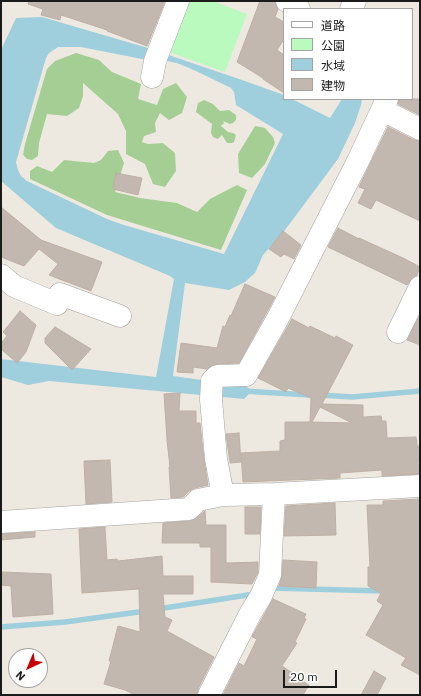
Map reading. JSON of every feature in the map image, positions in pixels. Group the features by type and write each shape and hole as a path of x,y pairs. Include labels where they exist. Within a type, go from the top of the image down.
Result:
{"street":[{"path":"156,63 178,1"},
{"path":"287,1 298,8"},
{"path":"223,495 216,459 211,390 217,376 246,375 282,312 358,161 384,105 420,129"},
{"path":"1,275 14,286 57,304 60,294 120,316"},
{"path":"398,332 418,294"},
{"path":"1,522 189,510 198,500 223,495 274,494 420,486"},
{"path":"209,695 270,575 274,494"}],"green space":[{"path":"182,1 213,1 247,14 225,72 166,51"},
{"path":"76,53 99,60 112,72 141,84 138,99 157,105 163,89 176,83 187,97 182,113 169,120 160,113 155,123 156,132 144,136 142,142 148,144 163,143 175,153 176,171 165,187 153,184 145,164 126,154 126,131 118,114 83,83 83,96 79,108 67,116 47,114 39,143 38,156 32,160 27,159 23,155 47,69 55,61"},
{"path":"204,100 213,104 220,111 229,110 236,115 236,120 233,123 230,124 223,121 224,123 221,126 228,132 236,135 234,142 227,143 222,135 218,139 213,137 211,133 212,124 196,112 198,103"},
{"path":"255,126 265,128 273,137 275,143 265,164 252,178 239,173 238,154"},
{"path":"118,150 124,163 115,192 140,198 177,203 197,212 210,199 237,185 247,190 221,250 107,215 30,179 30,171 37,166 52,172 64,160 94,163 101,160 108,151"}],"water":[{"path":"42,17 148,48 239,79 283,95 283,100 294,100 330,118 341,100 362,100 355,123 338,159 282,234 263,255 255,273 245,282 229,290 185,283 173,376 245,386 250,389 249,394 244,399 49,381 28,385 1,377 1,359 156,377 174,279 56,228 1,181 1,50 16,18","holes":["58,47 81,47 147,60 162,60 177,63 231,88 234,92 236,105 283,134 224,254 107,219 27,181 21,176 18,170 16,162 46,58 49,53"]}],"building":[{"path":"29,1 165,1 147,46 107,30 61,15 60,20 41,15 43,9 28,4"},
{"path":"260,1 275,1 278,9 275,17 283,21 283,41 277,50 283,54 283,92 237,62"},
{"path":"420,99 420,115 398,104 399,100"},
{"path":"388,127 414,140 420,141 420,221 376,200 371,209 358,203 365,189 359,187"},
{"path":"116,173 142,178 138,195 113,189"},
{"path":"1,207 41,240 102,262 91,291 49,275 58,264 39,249 24,266 1,257"},
{"path":"338,228 420,267 417,275 413,277 407,285 328,247"},
{"path":"283,231 301,245 294,259 284,254 281,257 269,249"},
{"path":"245,284 275,297 239,363 217,364 207,369 193,367 193,373 177,372 181,343 217,348 223,326 225,327 230,315 231,316"},
{"path":"20,311 36,325 26,352 17,363 1,349 1,343 7,336 3,332"},
{"path":"420,315 420,345 407,340"},
{"path":"292,319 309,328 310,326 335,338 336,336 353,345 322,404 363,405 363,417 381,416 382,421 386,421 387,438 416,437 417,446 420,446 418,464 420,464 420,474 382,476 382,470 340,473 340,478 243,482 241,453 280,451 280,441 285,440 285,422 310,422 311,398 288,388 286,392 258,378","holes":["320,407 352,423 312,422"]},
{"path":"55,327 91,349 72,370 45,343 45,338"},
{"path":"180,393 179,411 196,411 196,423 200,423 208,485 195,488 183,497 171,498 164,394"},
{"path":"239,433 241,462 230,463 226,434"},
{"path":"110,460 112,502 86,504 84,461"},
{"path":"420,499 420,675 401,665 406,658 366,635 383,605 377,601 381,593 368,586 368,567 370,567 367,505 383,505 383,501"},
{"path":"335,503 336,535 284,536 286,506"},
{"path":"245,507 261,507 260,534 245,534"},
{"path":"205,511 206,525 226,525 226,563 258,562 258,572 252,584 211,582 211,547 200,547 200,543 162,543 163,523 190,521 197,518"},
{"path":"105,527 107,560 117,559 118,561 162,556 163,576 193,576 193,594 163,594 165,617 172,620 167,631 214,657 198,689 197,695 135,695 125,690 104,684 111,661 109,661 118,626 140,632 139,589 82,593 79,529"},
{"path":"35,532 35,537 1,540 1,534"},
{"path":"283,560 317,562 316,588 279,586 282,576"},
{"path":"1,572 51,574 53,614 13,617 11,586 1,585"},
{"path":"273,599 306,614 304,618 306,619 295,642 297,643 282,666 309,685 303,695 223,695 239,663 244,666 257,639 252,637"},
{"path":"374,671 386,678 377,695 361,695"}],"waterway":[{"path":"242,391 310,395"},
{"path":"320,395 352,397 420,391"},
{"path":"270,588 383,591"},
{"path":"158,609 254,594"},
{"path":"1,627 65,622 146,611"}]}
